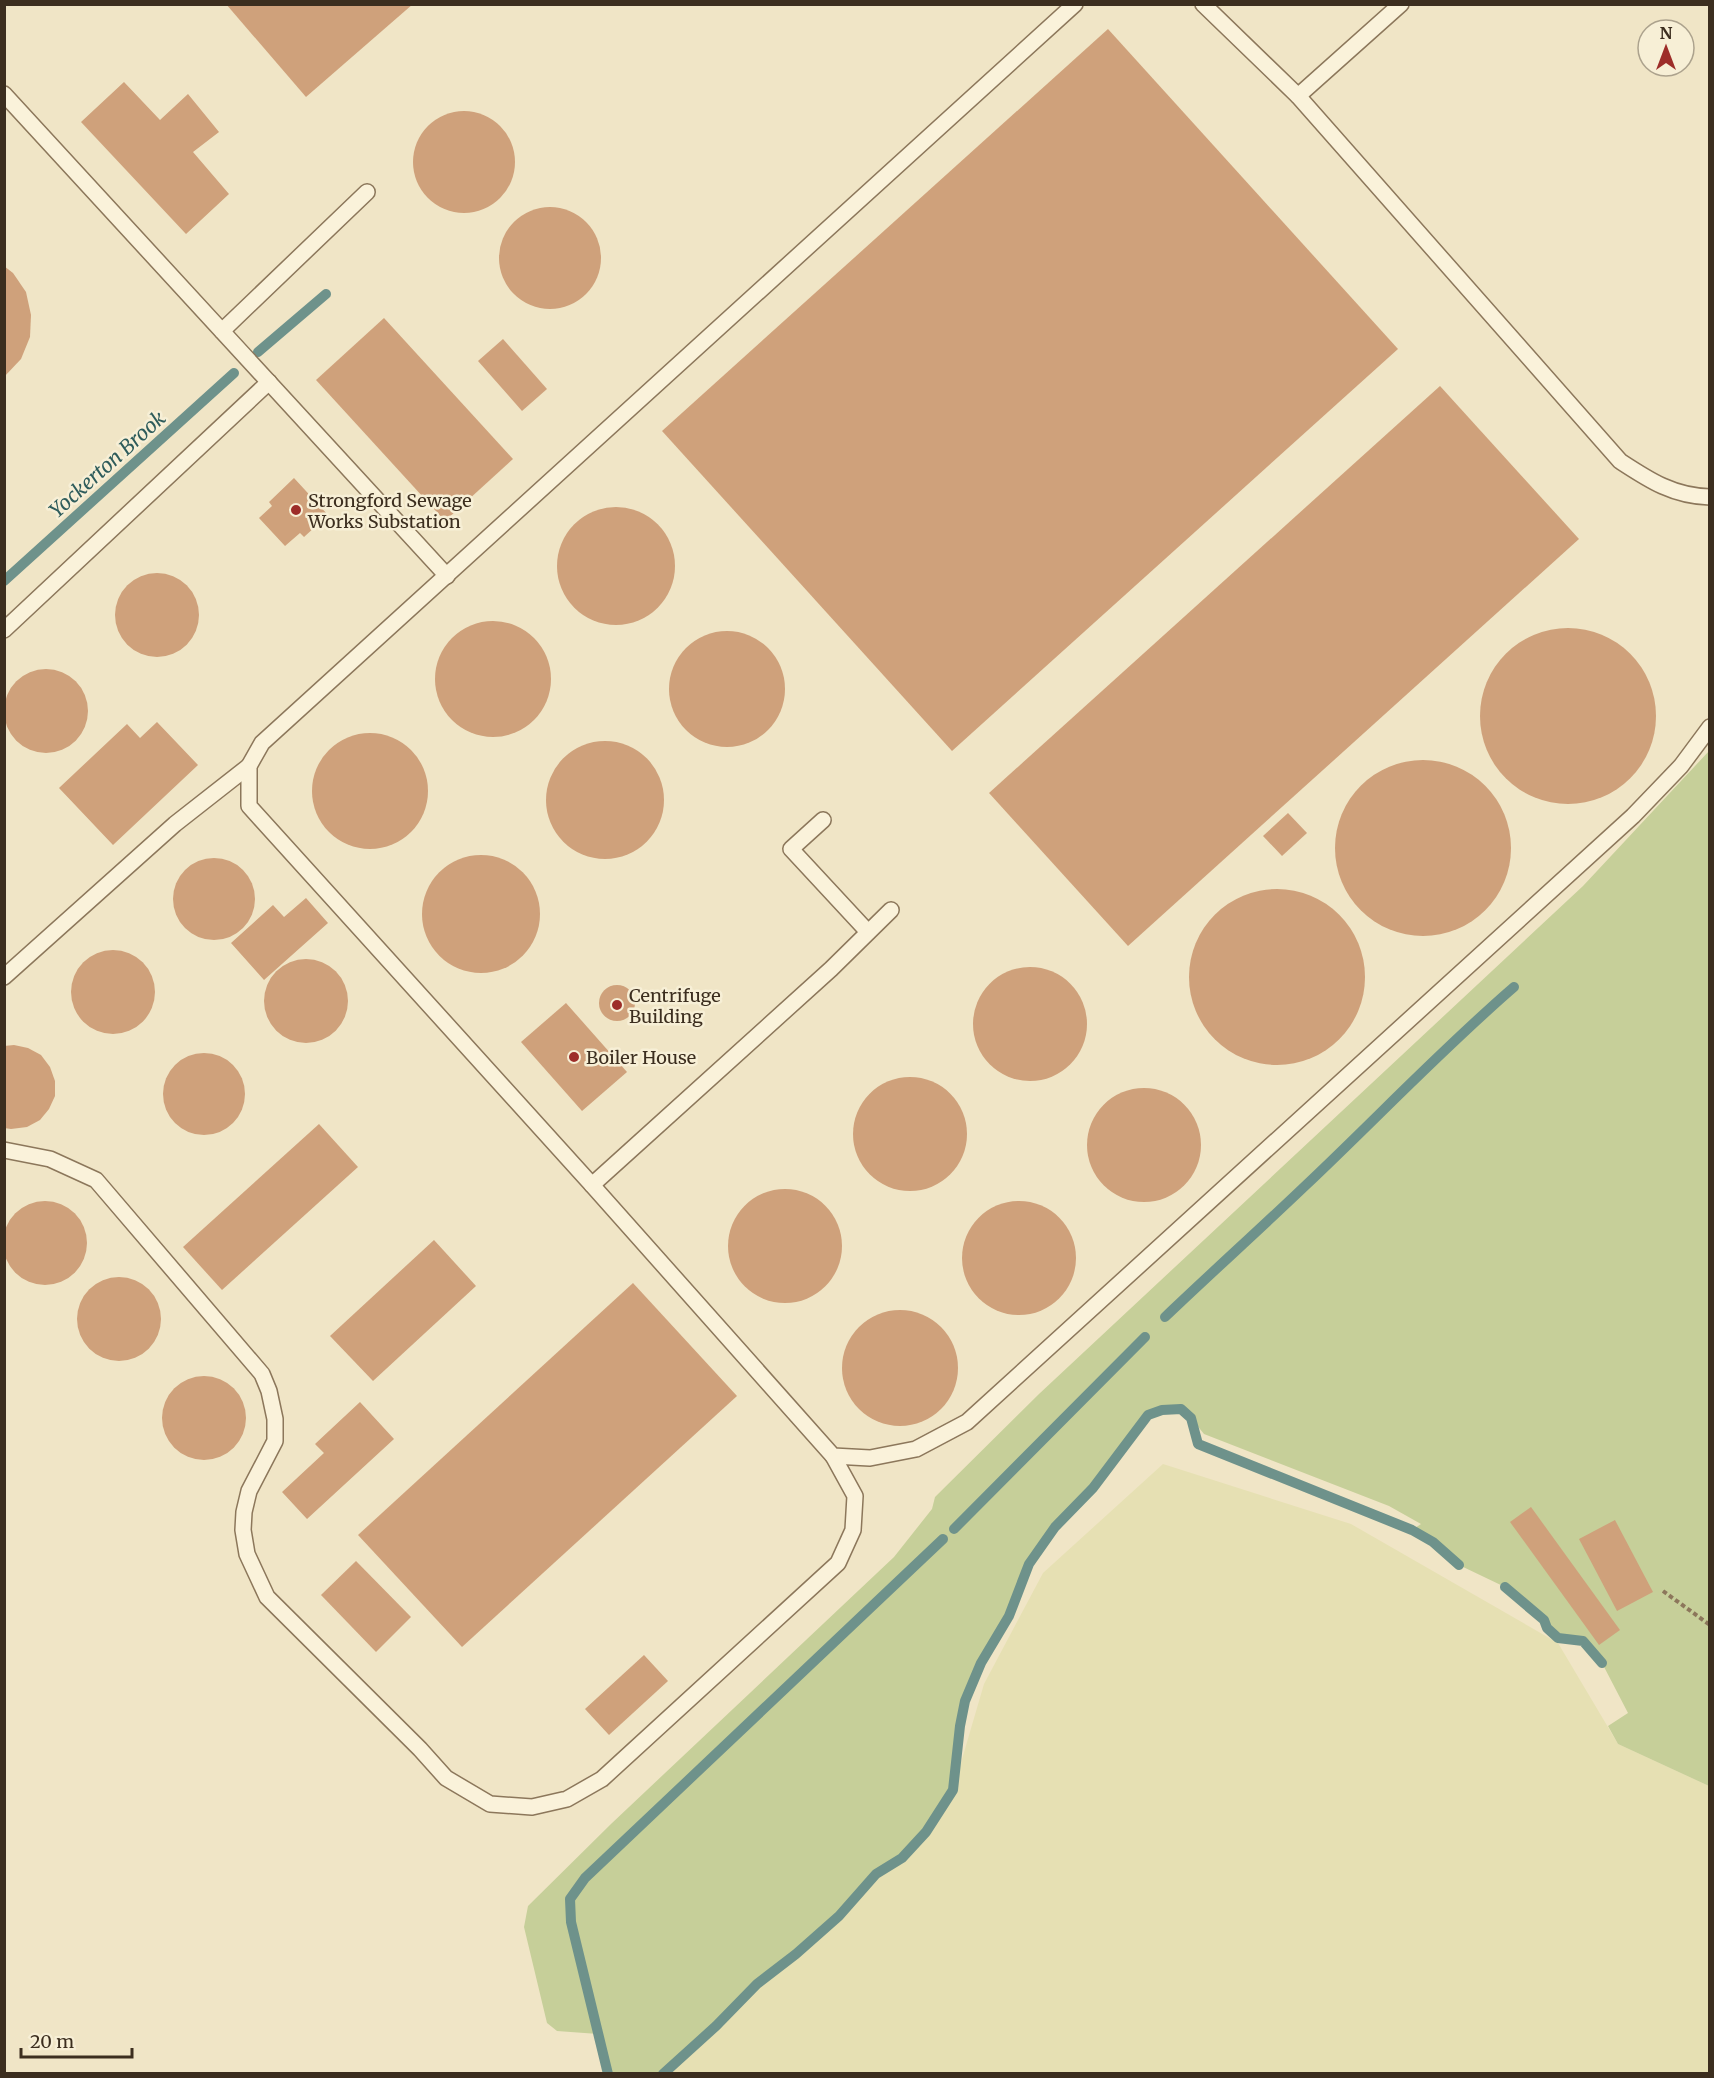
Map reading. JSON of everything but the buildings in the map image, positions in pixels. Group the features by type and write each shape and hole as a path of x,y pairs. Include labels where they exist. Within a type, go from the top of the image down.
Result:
{"lane":[{"path":"4,977 175,824 249,766 262,742 1075,4"},
{"path":"1203,4 1298,96 1620,461 1659,486 1695,496 1710,497"},
{"path":"1298,96 1401,4"},
{"path":"4,94 447,576"},
{"path":"222,331 367,192"},
{"path":"4,630 269,382"},
{"path":"834,1456 870,1458 916,1449 967,1422 1633,816 1681,766 1710,727"},
{"path":"4,1150 50,1159 96,1180 262,1374 269,1391 275,1419 275,1441 249,1491 243,1530 246,1554 267,1597 420,1749 446,1778 490,1804 532,1807 567,1799 602,1779 838,1563 853,1530 855,1496 834,1456 249,806 249,766"},
{"path":"823,820 791,849 868,932"},
{"path":"592,1185 831,969 891,909"}],"path":[{"path":"1663,1591 1710,1625"}],"shaded area":[{"path":"1163,1464 1351,1524 1558,1643 1618,1744 1709,1786 1709,2073 663,2074 716,2026 757,1984 796,1954 839,1916 876,1874 902,1858 953,1790 984,1684 1043,1573"}],"green space":[{"path":"1709,751 1709,1786 1618,1744 1608,1726 1628,1713 1602,1663 1583,1641 1558,1638 1547,1628 1544,1620 1505,1587 1459,1565 1433,1542 1412,1530 1421,1524 1389,1506 1204,1434 1181,1409 1162,1410 1147,1415 1093,1488 1055,1527 1029,1564 1009,1616 981,1663 965,1701 953,1790 926,1832 902,1858 876,1874 839,1916 796,1954 757,1984 716,2026 663,2073 608,2073 598,2034 557,2031 547,2023 524,1927 528,1906 611,1824 894,1557 932,1509 935,1497 1039,1394 1583,886"}],"waterway":[{"name":"Yockerton Brook","path":"258,352 326,294"},
{"name":"Yockerton Brook","path":"4,581 234,373"},
{"path":"1165,1317 1305,1186 1460,1035 1514,987"},
{"path":"954,1529 1145,1337"},
{"path":"663,2074 716,2026 757,1984 796,1954 839,1916 876,1874 902,1858 926,1832 953,1790 965,1701 981,1663 1009,1616 1029,1564 1055,1527 1093,1488 1148,1415 1162,1410 1181,1409 1191,1418 1198,1444 1412,1530 1433,1542 1459,1565"},
{"path":"608,2074 571,1922 570,1899 585,1878 943,1539"},
{"path":"1505,1587 1544,1620 1547,1628 1558,1638 1583,1641 1602,1663"}],"place":[{"name":"Strongford Sewage Works Substation","path":"296,510"},
{"name":"Centrifuge Building","path":"617,1005"},
{"name":"Boiler House","path":"574,1057"}]}
